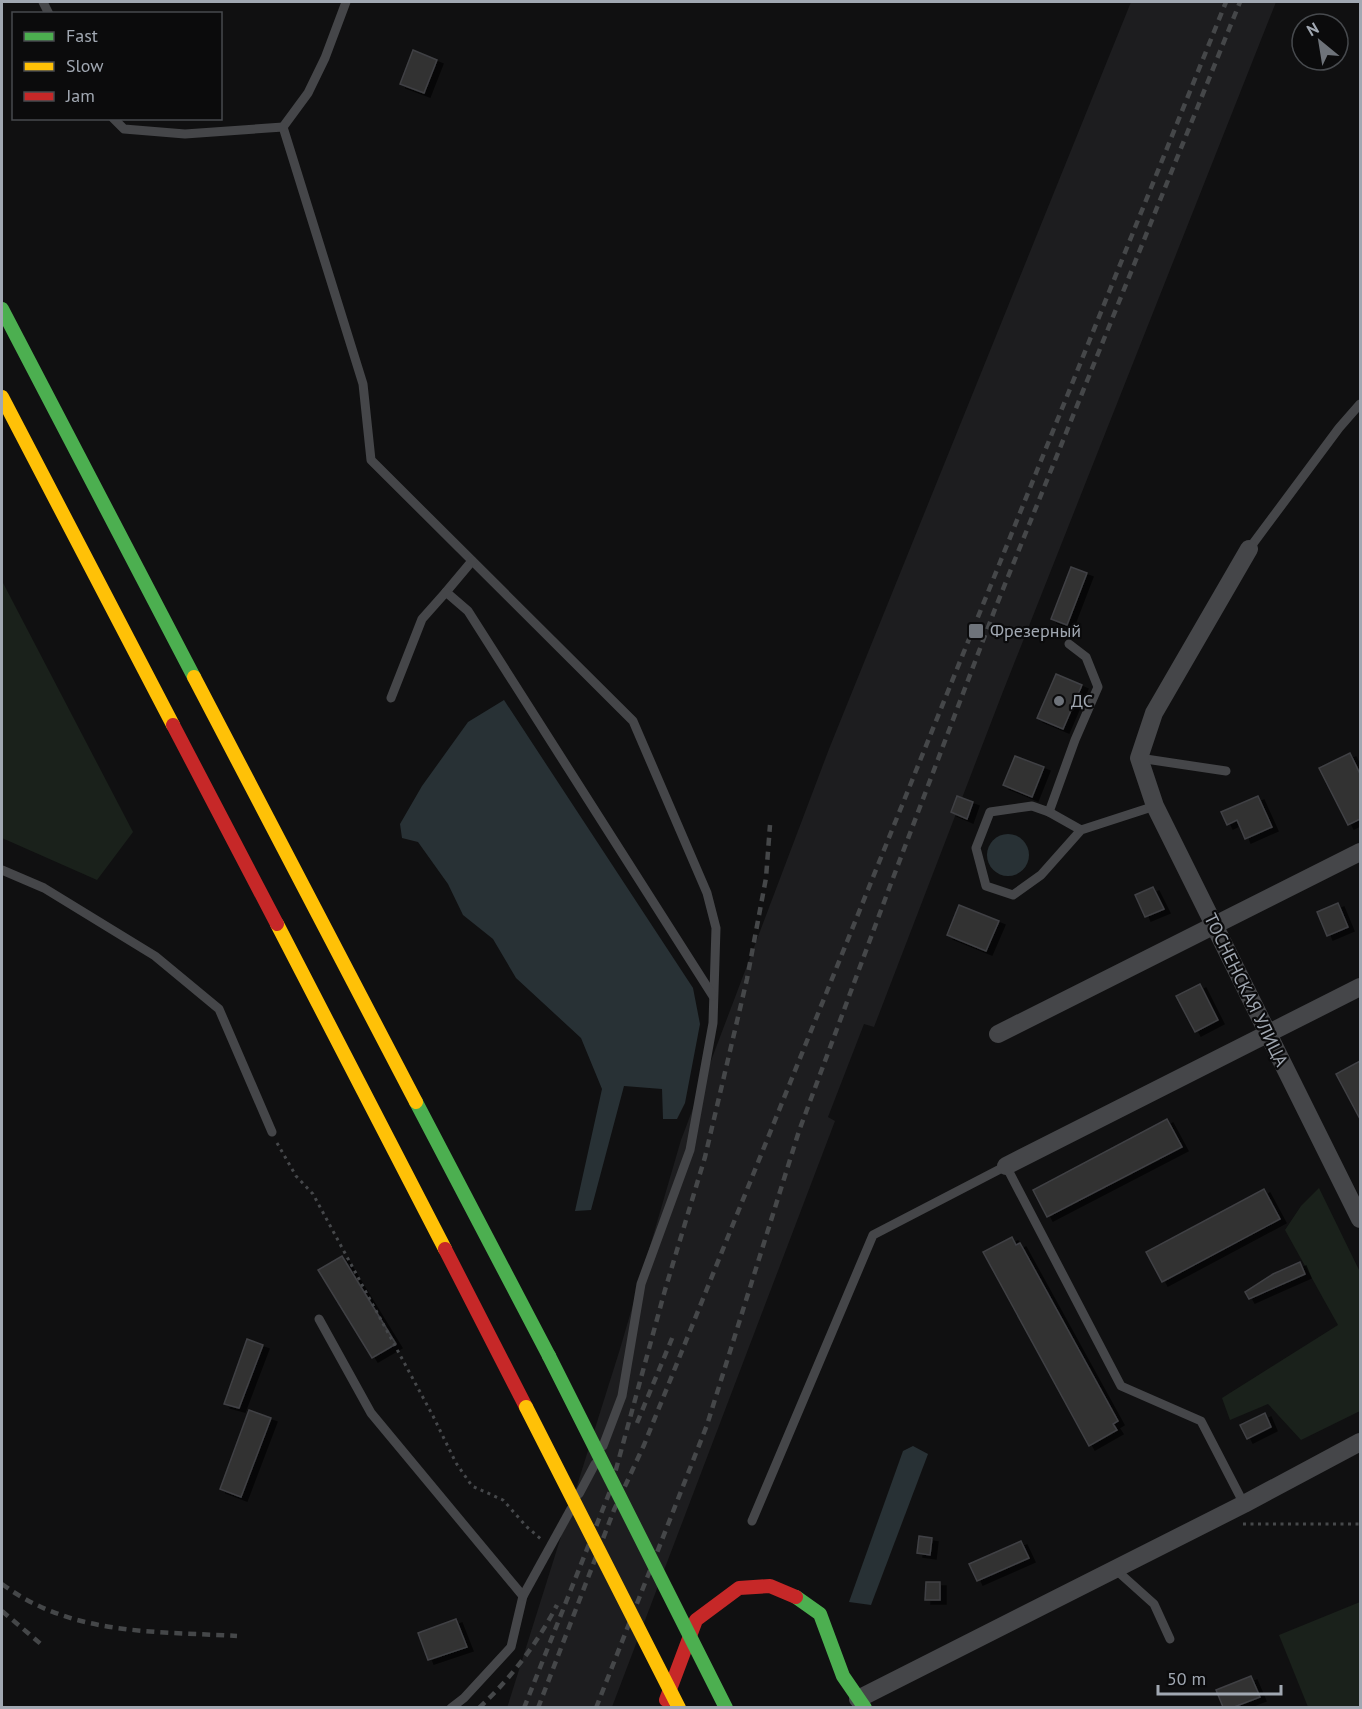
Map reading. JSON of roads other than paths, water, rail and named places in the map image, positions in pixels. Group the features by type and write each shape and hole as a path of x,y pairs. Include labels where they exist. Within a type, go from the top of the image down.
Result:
{"main road":[{"path":"2,309 549,1356 726,1707"},
{"path":"2,397 221,814 679,1707"},
{"path":"663,1707 696,1620 739,1588 770,1586 794,1596 820,1614 843,1677 862,1703"}],"street":[{"path":"1139,758 1154,713 1249,549"},
{"name":"ТОСНЕНСКАЯ УЛИЦА","path":"1139,758 1155,806 1268,1034 1356,1198 1360,1219"},
{"path":"998,1034 1360,852"},
{"path":"1006,1166 1360,987"},
{"path":"862,1703 1360,1442"}],"lane":[{"path":"282,127 312,85 326,58 346,2"},
{"path":"115,120 124,129 185,134 282,127"},
{"path":"282,127 363,384 371,460 633,721 707,893 716,928 713,1023 690,1149 641,1284 622,1396 596,1462 523,1596 511,1647 464,1698 451,1707"},
{"path":"1249,549 1339,428 1360,404"},
{"path":"391,698 422,619 472,561"},
{"path":"446,592 468,611 714,996"},
{"path":"1050,812 1075,740 1098,687 1086,657 1069,644"},
{"path":"1139,758 1226,771"},
{"path":"1081,830 1050,812 1032,806 990,813 976,848 986,886 1013,895 1041,875 1081,830 1155,806"},
{"path":"2,870 44,888 155,956 219,1009 272,1132"},
{"path":"752,1521 873,1235 1006,1166 1121,1386 1202,1421 1245,1504"},
{"path":"319,1319 371,1413 523,1596"},
{"path":"1115,1569 1154,1604 1170,1639"}],"railway":[{"path":"538,1708 614,1510 644,1445 1226,2"},
{"path":"596,1708 707,1425 799,1131 890,886 995,609 1240,2"},
{"path":"612,1484 665,1290 705,1157 747,979 766,878 770,825"},
{"path":"637,1423 673,1336"},
{"path":"524,1708 616,1476"},
{"path":"2,1584 29,1601 85,1622 145,1631 237,1636"},
{"path":"479,1708 522,1660 557,1605"},
{"path":"2,1611 42,1645"}],"place":[{"name":"Фрезерный","path":"976,631"},
{"name":"ДС","path":"1059,701"}]}
